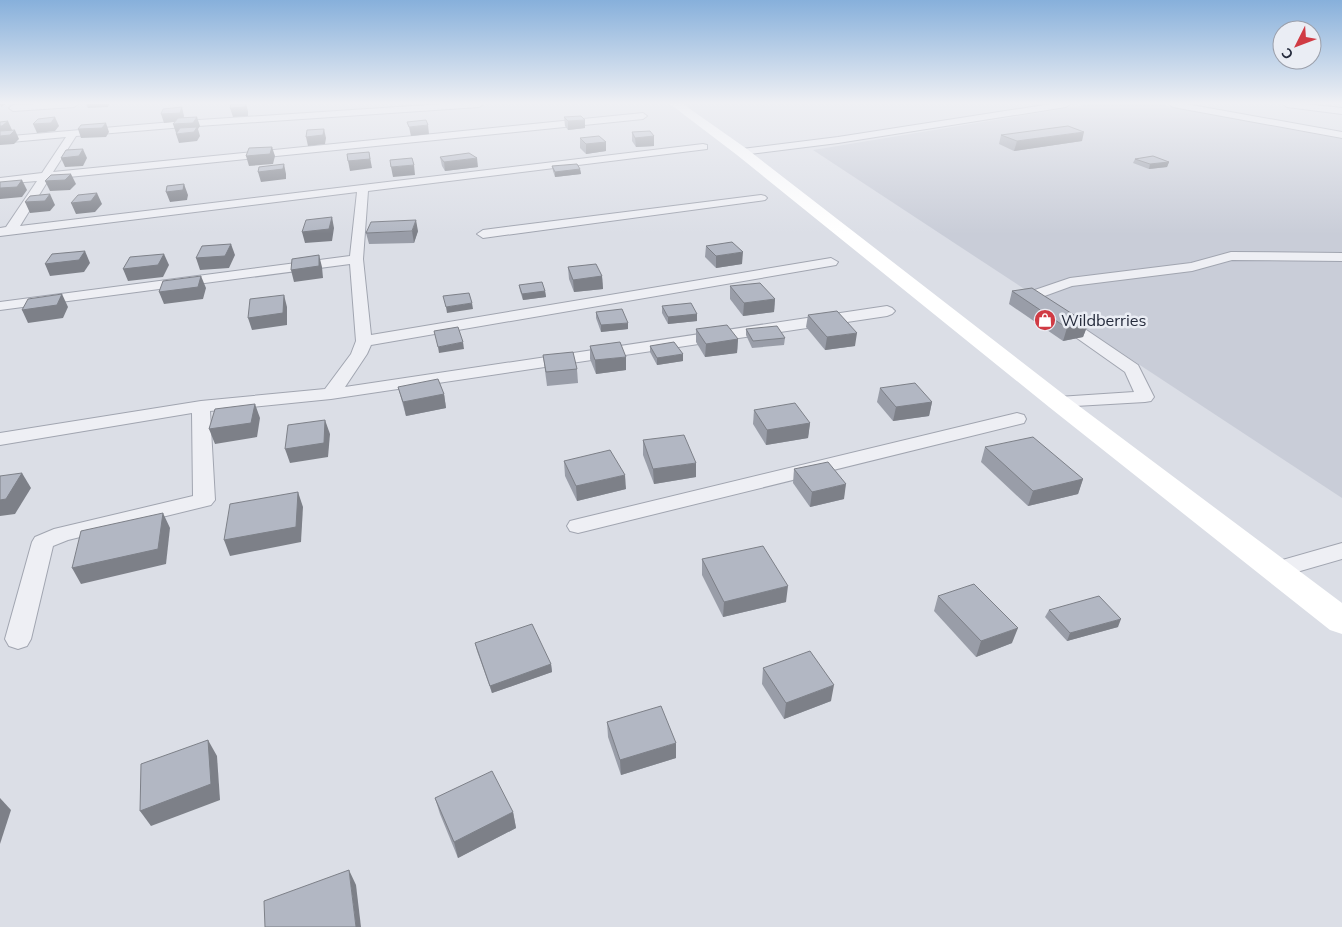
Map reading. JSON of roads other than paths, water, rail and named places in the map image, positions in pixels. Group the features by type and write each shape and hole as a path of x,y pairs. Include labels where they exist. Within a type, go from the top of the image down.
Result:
{"main road":[{"path":"735,147 1058,402 1342,621"}],"street":[{"path":"5,232 64,147"},
{"path":"0,181 331,147"},
{"path":"5,232 701,147"},
{"path":"742,152 781,147"},
{"path":"331,394 359,354 364,341 356,259 363,189"},
{"path":"483,234 761,198"},
{"path":"1058,402 1145,397 1132,369 1028,297 1070,282 1192,267 1231,256 1342,257"},
{"path":"0,306 356,259"},
{"path":"364,341 831,262"},
{"path":"0,439 201,406 331,394 887,311"},
{"path":"18,639 42,542 62,534 204,500 201,406"},
{"path":"578,526 1017,419"},
{"path":"1276,570 1342,551"}],"place":[{"name":"Wildberries","path":"1045,320"}]}
